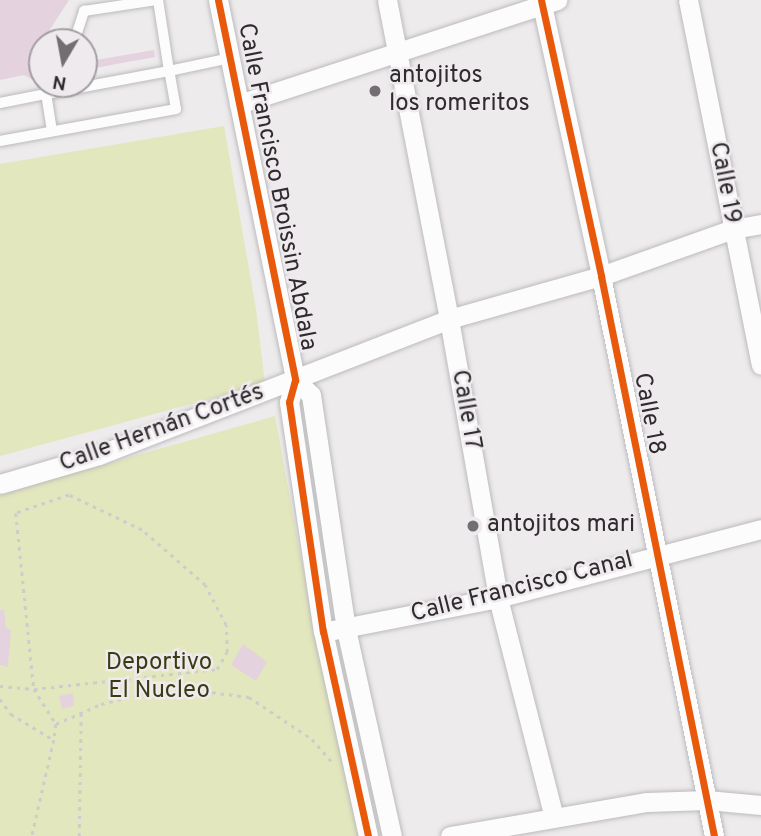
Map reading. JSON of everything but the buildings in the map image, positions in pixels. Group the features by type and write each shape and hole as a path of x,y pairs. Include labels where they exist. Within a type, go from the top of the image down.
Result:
{"street":[{"name":"Calle Francisco Broissin Abdala","path":"218,0 295,380 289,402 323,631 368,836"},
{"name":"Calle 17","path":"387,0 449,319 498,598 554,817"},
{"name":"Calle 19","path":"688,0 761,365"},
{"path":"239,104 547,2"},
{"name":"Calle 18","path":"547,2 714,836"},
{"name":"Calle Hernán Cortés","path":"0,484 99,455 449,319 601,276 733,229 761,224"},
{"name":"Calle Francisco Broissin Abdala","path":"295,380 311,396 346,629 392,836"},
{"name":"Calle Francisco Canal","path":"323,631 346,629 498,598 656,554 761,529"},
{"path":"450,836 648,802 707,800 761,805"}],"lane":[{"path":"0,141 176,109 158,0 83,12 78,28"},
{"path":"98,84 230,58"},
{"path":"0,103 28,98"},
{"path":"47,98 52,131"}],"path":[{"path":"0,686 34,690 217,668 227,652 226,625 205,585 142,530 69,495 16,513 34,690 56,724 32,836"},
{"path":"56,724 101,704 170,687 249,696 312,739 335,765"},
{"path":"0,699 11,714 54,740"},
{"path":"79,836 81,713"}],"green space":[{"path":"224,126 256,309 265,384 0,456 0,164"},
{"name":"Deportivo El Nucleo","path":"275,416 300,553 361,836 0,836 0,494"}],"cycle path":[{"path":"218,0 295,380 289,402 323,631 368,836"},
{"path":"541,0 601,276 714,836"}],"place":[{"name":"antojitos los romeritos","path":"375,91"},
{"name":"antojitos mari","path":"473,526"}]}
